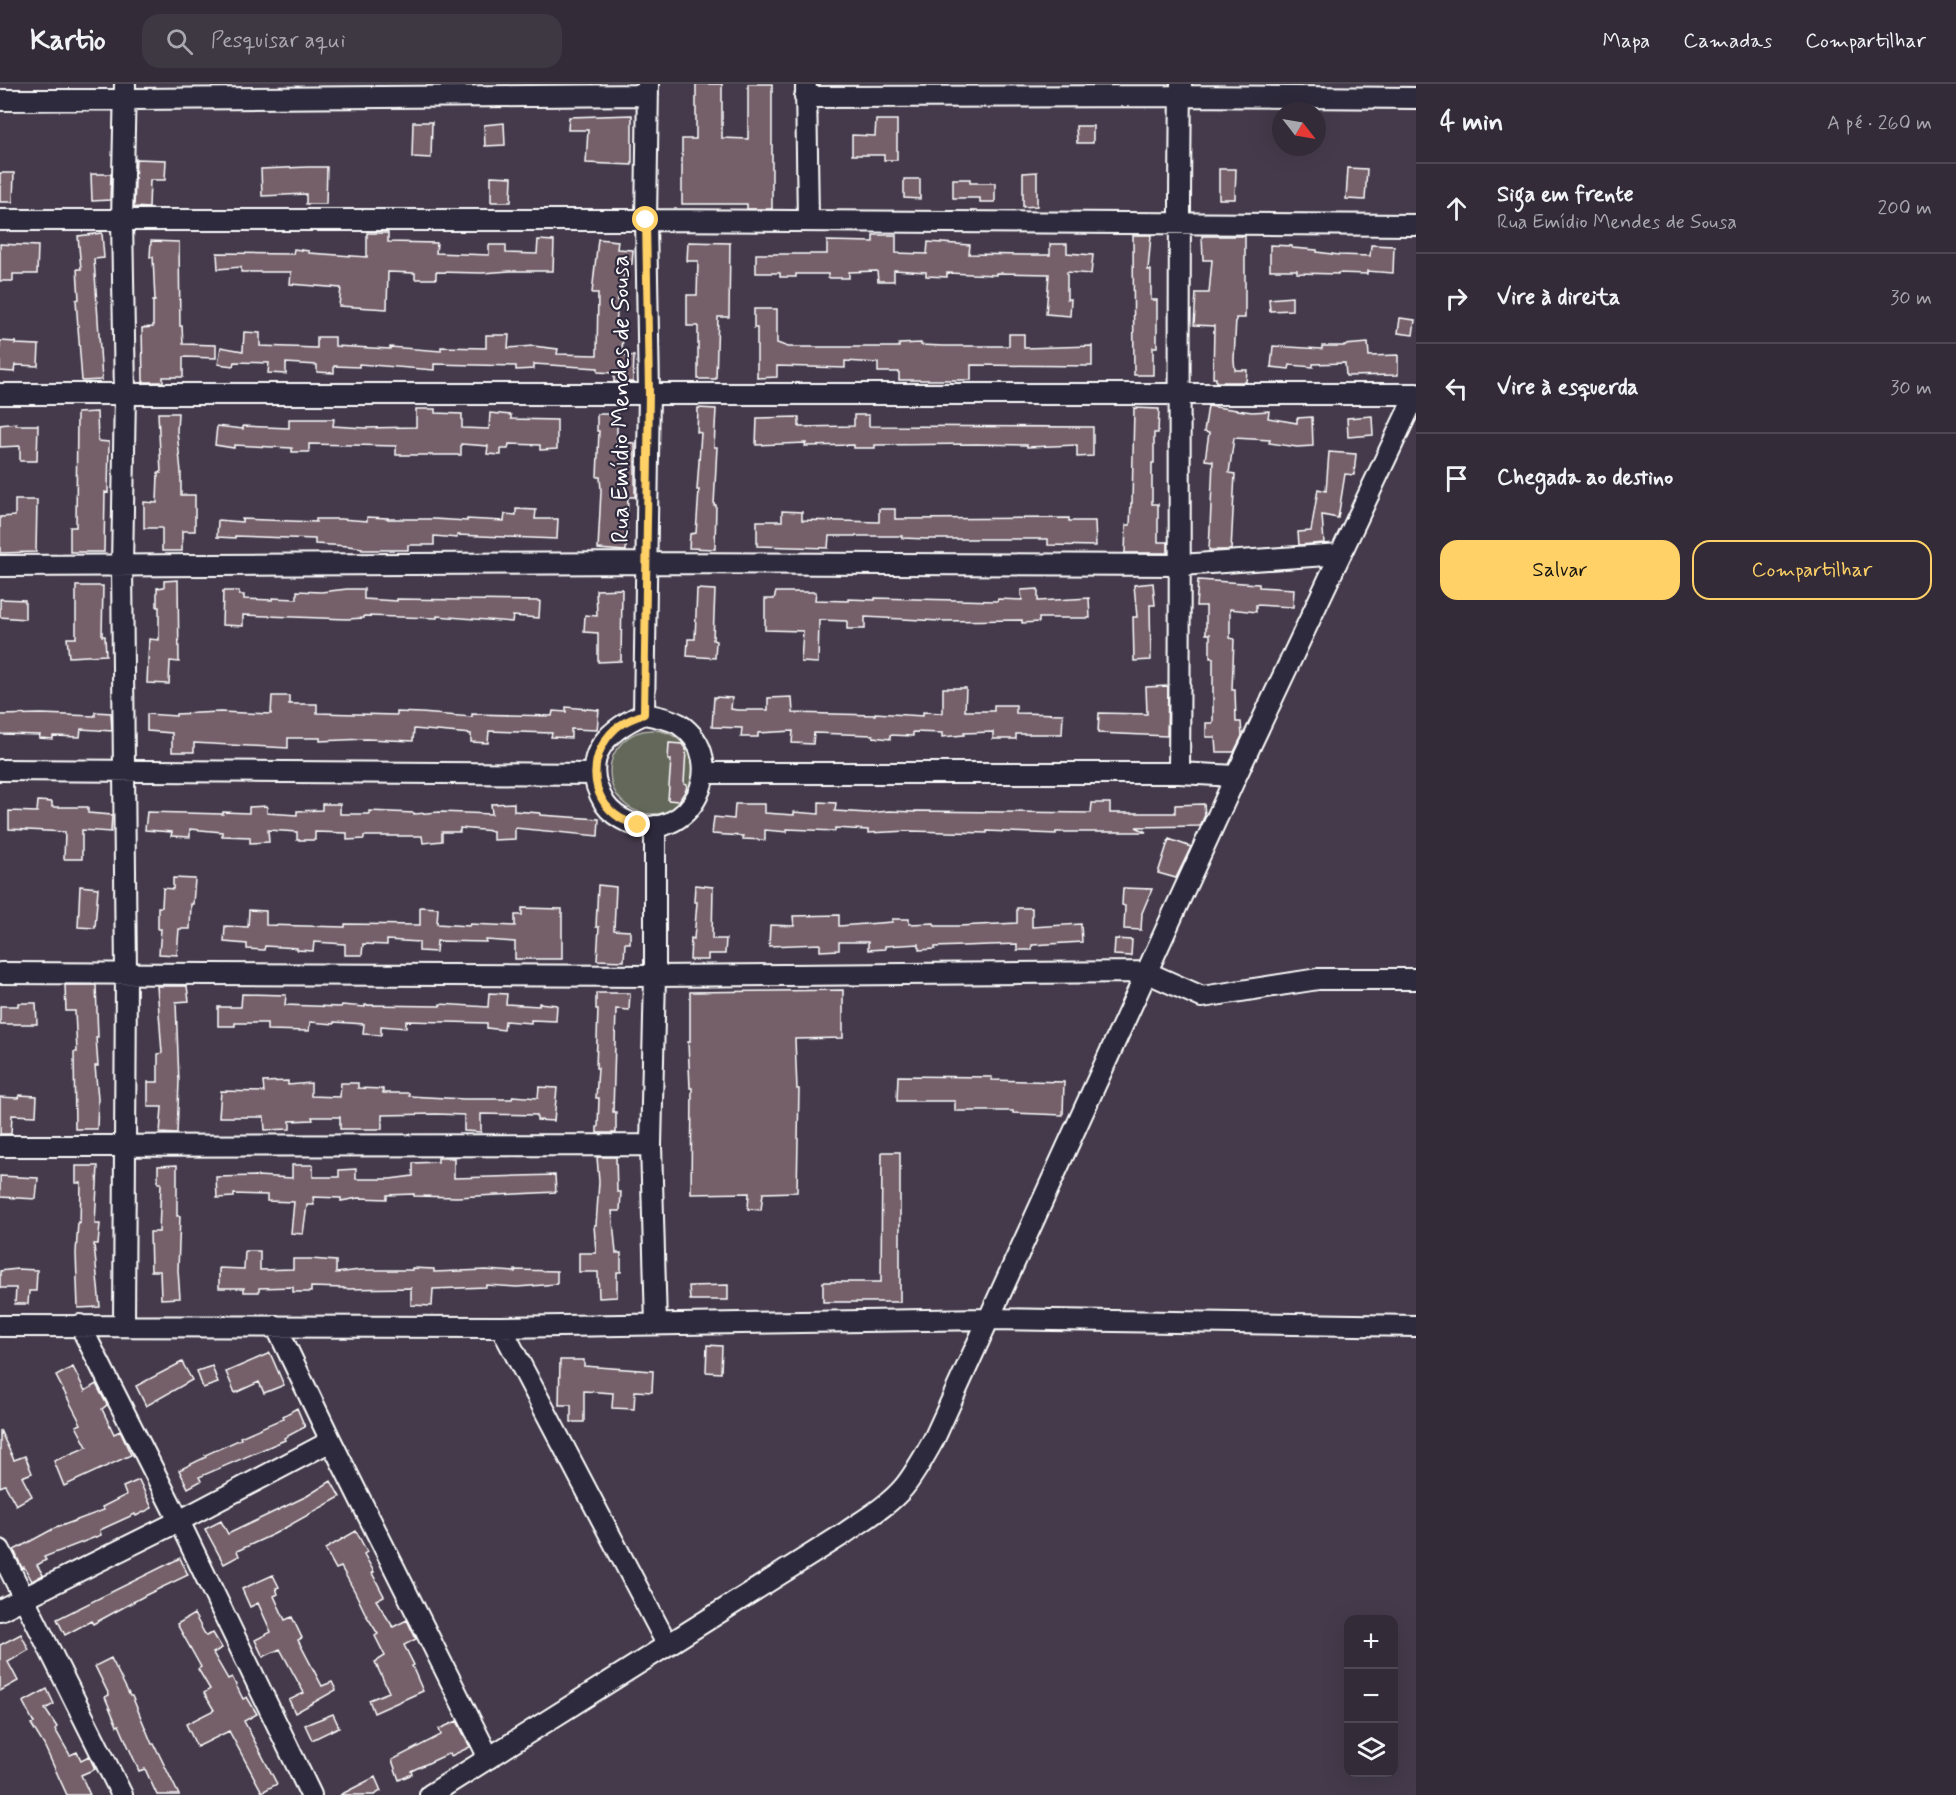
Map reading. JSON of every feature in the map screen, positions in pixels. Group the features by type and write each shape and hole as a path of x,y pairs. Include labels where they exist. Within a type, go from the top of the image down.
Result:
{"street":[{"path":"0,100 125,92 648,89"},
{"name":"Rua Emídio Mendes de Sousa","path":"644,714 649,393 646,220 648,89"},
{"path":"808,220 806,91 1181,90 1416,98"},
{"path":"1179,773 1181,90"},
{"path":"124,1325 126,973 123,771 122,219 125,92"},
{"path":"0,220 808,220 1416,225"},
{"path":"0,394 1416,394 1236,776 934,1439 920,1464 903,1488 884,1506 845,1533 430,1795"},
{"path":"0,566 647,563 1181,565 1341,554"},
{"path":"644,714 671,721 689,733 700,752 704,773 700,792 690,809 674,820 656,826 638,825 621,819 607,807 598,792 594,774 596,756 604,740 616,727 644,714"},
{"path":"0,770 594,774"},
{"path":"704,773 1179,773 1236,776"},
{"path":"656,826 651,1145 656,1324"},
{"path":"0,973 655,976 1146,972 1202,997 1318,978 1416,979"},
{"path":"0,1146 651,1145"},
{"path":"0,1326 501,1327 987,1319 1416,1326"},
{"path":"80,1325 311,1795"},
{"path":"276,1326 331,1442 489,1758"},
{"path":"501,1327 667,1644"},
{"path":"0,1610 331,1442"},
{"path":"0,1550 122,1795"}],"green space":[{"path":"652,730 668,733 682,742 691,756 694,772 691,788 682,802 668,811 652,814 636,811 622,802 613,788 610,772 613,756 622,742 636,733"}],"building":[{"path":"696,84 722,84 722,138 748,139 748,84 772,84 772,209 747,209 747,204 682,204 682,139 696,139"},
{"path":"632,115 632,165 586,163 588,130 568,130 569,117"},
{"path":"876,120 897,120 897,160 884,160 884,155 852,155 852,135 875,136"},
{"path":"413,122 432,122 431,158 412,157"},
{"path":"504,123 505,145 485,146 484,125"},
{"path":"1076,126 1093,126 1093,143 1077,143"},
{"path":"136,159 166,160 165,180 150,180 149,208 134,207"},
{"path":"327,167 326,204 306,204 306,194 262,196 261,169"},
{"path":"1348,168 1367,169 1365,200 1346,199"},
{"path":"1219,169 1236,169 1235,199 1219,199"},
{"path":"1037,172 1037,206 1023,207 1023,173"},
{"path":"0,173 14,173 13,202 0,202"},
{"path":"91,174 111,174 110,200 92,201"},
{"path":"491,176 512,177 511,202 491,202"},
{"path":"904,179 920,179 920,199 904,198"},
{"path":"953,179 970,179 970,183 995,183 995,202 980,202 980,198 953,198"},
{"path":"102,233 104,258 94,259 102,380 82,381 76,300 79,299 77,269 81,269 78,236"},
{"path":"367,233 388,233 388,242 437,243 436,253 489,255 489,245 506,245 506,253 537,254 538,240 554,241 553,271 436,272 436,279 415,279 415,273 388,272 387,309 339,306 341,288 290,284 291,272 241,272 241,267 218,269 217,253 293,254 294,249 309,251 309,253 367,257"},
{"path":"873,235 896,235 896,253 927,254 928,242 970,245 969,254 1050,255 1050,244 1067,244 1067,253 1093,255 1091,274 1067,272 1067,299 1071,299 1070,316 1046,314 1049,274 947,273 947,277 926,276 926,272 894,270 894,281 878,281 877,271 849,272 849,278 828,278 828,274 796,274 796,277 780,277 780,273 756,273 756,254 827,254 827,241 873,242"},
{"path":"1133,235 1151,235 1148,270 1151,270 1151,300 1157,300 1157,347 1153,347 1153,375 1134,375"},
{"path":"1202,236 1245,236 1245,318 1236,318 1234,360 1235,370 1247,370 1246,382 1216,382 1216,378 1213,378 1214,326 1194,325 1196,293 1209,293 1212,260 1203,260"},
{"path":"598,239 618,241 617,249 633,250 632,264 624,264 622,295 618,294 616,331 623,332 622,355 634,356 633,382 614,382 614,373 598,372 598,368 534,364 534,369 516,370 516,366 434,364 434,370 359,364 359,367 334,366 334,373 317,372 317,365 286,363 286,374 268,373 269,363 234,362 233,366 218,364 221,347 243,351 244,332 260,333 260,346 317,348 317,337 335,337 335,346 441,351 441,347 486,348 486,335 509,335 508,348 533,346 558,349 557,354 597,355 598,293 592,293"},
{"path":"151,241 179,242 180,326 182,326 183,344 216,345 216,358 183,357 183,377 163,377 163,382 143,382 142,328 153,327 153,301 155,301 153,257 150,257"},
{"path":"688,242 730,243 729,317 718,317 716,379 698,379 698,326 687,326 687,295 697,295 698,261 687,261"},
{"path":"0,244 38,246 37,274 13,274 13,281 0,281"},
{"path":"1270,245 1292,246 1292,248 1339,255 1370,256 1371,245 1394,246 1393,273 1367,271 1367,274 1297,273 1297,270 1270,270"},
{"path":"1292,297 1292,310 1270,311 1269,299"},
{"path":"754,309 777,309 777,343 788,347 899,347 899,344 921,343 921,345 944,346 1009,346 1009,334 1024,334 1024,348 1092,346 1092,366 971,365 971,380 899,380 899,372 878,372 878,363 845,361 845,368 777,366 777,377 757,378 757,328 754,328"},
{"path":"1400,318 1415,320 1413,335 1398,333"},
{"path":"0,341 39,345 38,366 15,365 14,372 0,371"},
{"path":"1368,343 1369,356 1398,355 1398,375 1346,376 1345,363 1313,364 1313,367 1290,365 1289,369 1271,367 1273,346 1322,349 1322,346"},
{"path":"1208,406 1252,412 1269,411 1268,418 1297,423 1297,418 1312,417 1313,446 1297,447 1269,443 1270,440 1234,438 1229,473 1235,474 1231,550 1209,550 1213,461 1205,460 1209,433 1204,432"},
{"path":"698,408 716,409 715,549 689,548 690,534 696,533 699,490 697,490 701,433 697,432"},
{"path":"1134,408 1159,409 1158,433 1154,433 1152,504 1158,504 1158,542 1168,542 1168,553 1125,553 1126,525 1130,525 1132,503"},
{"path":"416,409 435,409 435,413 462,414 462,428 489,429 490,413 511,415 511,419 557,420 557,449 540,450 540,445 509,444 508,449 501,449 501,455 487,454 488,446 461,444 461,455 396,455 396,446 309,444 309,452 292,452 292,448 234,445 234,448 215,445 217,426 243,429 243,426 289,428 289,419 334,419 333,426 416,427"},
{"path":"97,412 98,441 109,442 104,552 70,552 70,527 76,527 77,413"},
{"path":"158,413 178,413 181,495 195,495 195,531 182,531 182,551 162,551 162,528 144,528 144,502 157,503 158,473 161,473"},
{"path":"597,414 617,414 617,442 635,443 635,497 628,497 626,551 598,549 601,491 600,477 597,477 599,431 597,431"},
{"path":"854,415 869,415 869,426 1093,427 1093,456 1077,457 1077,445 1027,447 1027,445 977,444 875,445 875,448 854,448 854,445 805,446 806,443 756,445 757,418 799,417 799,427 854,426"},
{"path":"1372,416 1373,435 1348,437 1347,418"},
{"path":"16,423 16,425 38,425 37,461 20,461 20,446 0,447 0,425"},
{"path":"1329,452 1356,454 1354,475 1345,474 1338,518 1322,515 1324,543 1299,545 1298,532 1311,531 1318,489 1326,491"},
{"path":"15,500 37,500 36,552 0,553 0,517 15,516"},
{"path":"516,509 536,510 535,519 558,519 557,539 434,536 434,545 408,545 408,550 362,550 362,548 348,546 315,544 315,539 217,537 218,520 242,522 242,519 316,522 316,519 367,521 367,517 504,521 505,514 516,515"},
{"path":"879,509 895,509 895,519 1069,518 1069,521 1095,521 1096,546 1048,545 1048,539 829,536 828,548 757,546 757,521 782,521 782,511 802,512 802,520 879,522"},
{"path":"178,580 179,662 170,661 169,684 147,683 149,639 159,640 157,588 164,587 164,581"},
{"path":"1198,580 1294,589 1293,607 1256,605 1256,612 1230,609 1230,638 1234,639 1232,690 1235,690 1236,722 1241,722 1242,736 1234,752 1216,752 1215,737 1206,737 1206,723 1213,723 1213,658 1210,658 1210,634 1206,634 1206,606 1196,606"},
{"path":"1153,583 1155,605 1150,605 1151,660 1134,661 1133,617 1137,617 1134,585"},
{"path":"76,586 103,586 102,636 105,636 106,655 69,657 67,638 76,638"},
{"path":"364,589 364,599 540,601 539,618 513,616 512,622 437,616 437,618 364,616 364,618 347,619 243,615 243,626 222,625 223,591 239,591 239,595 244,595 244,599 272,600 272,598 297,599 297,591 321,592"},
{"path":"622,589 621,661 598,662 598,633 584,632 585,615 597,616 596,590"},
{"path":"697,589 715,590 713,640 716,641 715,658 687,656 688,639 695,639"},
{"path":"1038,589 1038,601 1089,598 1090,618 1039,618 1039,622 1022,623 1022,620 940,621 865,617 865,629 847,629 847,621 819,620 818,663 801,662 803,631 765,630 765,599 774,599 776,592 816,592 815,600 848,601 848,599 875,600 875,598 997,601 998,599 1022,600 1021,590"},
{"path":"0,599 25,600 25,619 0,617"},
{"path":"1168,686 1167,736 1098,733 1099,713 1147,714 1146,687"},
{"path":"943,688 966,688 965,711 994,711 994,705 1016,705 1016,713 1063,714 1062,734 1016,734 1016,739 993,739 993,732 964,733 964,735 942,737 942,733 913,732 913,736 890,735 890,739 873,737 873,735 814,733 813,744 792,743 793,731 758,733 758,737 741,737 742,728 712,727 714,697 732,698 731,709 737,710 768,710 768,698 792,697 793,713 875,715 875,713 923,716 923,712 943,713"},
{"path":"272,696 289,696 289,704 317,704 317,713 397,715 397,712 472,717 472,714 552,716 553,711 566,712 566,707 599,710 597,730 571,729 571,738 551,737 552,733 489,731 488,743 471,742 471,734 414,729 413,741 366,739 320,741 320,738 288,738 288,748 194,743 194,752 172,752 172,733 147,731 147,714 176,716 176,714 220,712 271,714"},
{"path":"95,712 111,713 112,731 81,729 80,737 53,736 53,739 39,738 40,735 0,734 0,715 95,716"},
{"path":"669,743 682,744 686,750 684,784 687,785 679,801 668,800 671,760 668,760"},
{"path":"38,801 52,802 52,807 88,807 88,813 112,815 111,832 82,830 82,859 64,859 65,832 9,829 9,811 37,812"},
{"path":"819,802 836,803 835,811 868,813 915,811 1091,813 1092,803 1110,803 1110,813 1175,813 1175,805 1204,804 1205,815 1200,826 1136,827 1146,832 1056,832 1056,834 909,831 868,833 868,830 835,828 835,831 787,829 787,832 765,830 765,840 712,834 714,817 734,819 735,804 765,804 765,813 794,815 794,812 819,814"},
{"path":"514,803 514,811 599,819 598,836 515,828 515,839 493,840 493,831 460,828 460,832 442,832 442,841 423,843 422,836 364,836 364,839 347,840 347,833 315,832 315,840 297,840 297,832 268,830 269,842 250,843 250,837 222,836 222,832 190,829 190,837 171,836 172,832 145,830 147,812 249,813 249,807 267,806 267,813 297,815 297,811 322,810 322,804 340,804 340,814 369,814 369,811 414,814 440,812 492,814 491,804"},
{"path":"1169,839 1191,847 1176,878 1158,873"},
{"path":"173,878 195,879 190,929 179,929 177,955 159,954 161,929 158,929 158,907 162,907 163,888 173,889"},
{"path":"598,885 616,887 614,930 630,931 630,943 625,943 624,961 597,960"},
{"path":"695,885 713,887 712,939 726,939 725,954 708,954 708,960 690,960 697,902 694,902"},
{"path":"80,886 98,888 95,928 78,927"},
{"path":"1123,888 1152,889 1142,913 1141,930 1124,929"},
{"path":"420,907 438,908 437,924 469,926 470,924 515,926 515,915 522,915 522,908 562,909 562,959 515,959 515,942 486,940 486,942 437,941 436,952 419,951 419,942 387,940 387,945 363,944 362,955 345,955 345,944 314,942 313,951 265,946 264,950 247,949 247,944 224,942 225,926 248,927 249,910 266,911 266,925 345,927 345,924 420,925"},
{"path":"1017,908 1032,908 1032,927 1081,924 1082,942 1032,945 1032,950 1017,950 1017,944 935,947 935,949 919,950 919,944 885,946 885,949 868,950 868,942 839,942 839,950 820,951 820,944 769,946 770,925 794,926 793,916 839,915 839,926 909,919 909,924 934,923 935,926 959,926 1017,923"},
{"path":"1115,939 1132,940 1131,956 1114,955"},
{"path":"65,985 96,985 97,1129 75,1129 74,1052 77,1052 75,1011 66,1011"},
{"path":"157,986 187,986 189,1001 176,1002 179,1082 177,1134 160,1133 162,1107 148,1107 148,1082 158,1082 158,1054 162,1053"},
{"path":"843,990 843,1038 795,1039 797,1089 799,1089 797,1192 763,1193 761,1210 748,1209 749,1193 691,1194 692,1088 690,1088 688,1042 690,1042 690,992"},
{"path":"489,993 507,994 506,1004 557,1005 556,1021 531,1020 531,1023 505,1021 504,1030 487,1028 487,1023 406,1021 406,1028 381,1026 381,1035 363,1034 364,1024 334,1022 334,1024 310,1022 309,1031 267,1030 267,1023 235,1023 235,1026 218,1026 218,1007 241,1007 242,994 286,995 285,1005 365,1007 365,1005 440,1006 440,1004 488,1007"},
{"path":"596,993 630,993 629,1010 616,1009 613,1112 616,1112 616,1133 597,1133 599,1098 596,1098 598,1009 596,1009"},
{"path":"18,1003 36,1003 37,1024 0,1024 0,1006 18,1006"},
{"path":"898,1076 992,1077 992,1080 1064,1082 1063,1115 1013,1113 1013,1111 955,1111 955,1101 897,1101"},
{"path":"288,1081 288,1085 311,1083 311,1096 340,1097 341,1083 358,1083 358,1088 383,1089 383,1093 409,1093 409,1096 464,1099 512,1099 513,1096 538,1098 539,1087 557,1088 554,1121 537,1120 537,1115 481,1114 481,1132 464,1131 464,1115 382,1115 382,1129 340,1129 340,1117 312,1117 313,1120 290,1121 290,1129 265,1130 264,1117 219,1117 221,1091 264,1092 263,1082"},
{"path":"19,1095 37,1096 36,1116 12,1115 11,1134 0,1134 0,1097 18,1098"},
{"path":"882,1152 900,1152 900,1302 823,1302 823,1282 881,1282"},
{"path":"597,1157 616,1157 617,1192 621,1192 620,1211 612,1211 616,1253 621,1253 621,1272 617,1272 617,1297 599,1298 598,1272 579,1272 579,1253 596,1253 594,1225 596,1225 599,1182"},
{"path":"438,1158 454,1158 454,1178 555,1175 556,1192 457,1197 387,1195 387,1199 358,1198 341,1201 341,1198 313,1197 314,1205 307,1205 303,1234 291,1233 294,1202 267,1201 267,1195 234,1194 234,1197 217,1198 216,1177 292,1178 292,1165 313,1165 313,1177 339,1177 339,1170 356,1169 356,1179 390,1179 413,1176 413,1163 438,1162"},
{"path":"177,1165 177,1216 180,1216 178,1270 180,1298 161,1299 160,1271 151,1271 150,1232 159,1232 161,1183 158,1183 158,1166"},
{"path":"76,1166 98,1166 95,1224 100,1224 98,1244 94,1244 100,1307 78,1308 76,1253 78,1222 80,1223 81,1183 76,1183"},
{"path":"0,1176 38,1178 36,1199 0,1197"},
{"path":"245,1251 260,1251 260,1270 293,1269 293,1259 311,1259 336,1261 336,1273 360,1270 412,1270 412,1268 434,1269 434,1272 557,1271 557,1284 517,1287 486,1285 486,1287 433,1289 432,1306 411,1305 411,1288 311,1287 311,1292 293,1292 293,1287 259,1288 259,1292 244,1292 244,1288 219,1288 219,1268 244,1269"},
{"path":"37,1270 36,1291 29,1291 28,1304 15,1304 16,1288 0,1288 0,1271"},
{"path":"728,1285 728,1300 690,1300 689,1286"},
{"path":"707,1345 722,1346 721,1373 706,1372"},
{"path":"270,1353 284,1385 264,1393 259,1382 235,1393 226,1372"},
{"path":"560,1360 584,1360 584,1366 653,1371 652,1392 635,1391 634,1409 612,1408 613,1393 584,1391 584,1422 571,1422 571,1405 559,1405"},
{"path":"182,1362 192,1380 146,1406 136,1386"},
{"path":"212,1366 218,1383 203,1388 197,1371"},
{"path":"73,1367 85,1391 96,1384 107,1405 102,1409 114,1434 120,1431 131,1455 64,1486 54,1461 87,1447 76,1426 81,1424 56,1376"},
{"path":"297,1408 305,1427 284,1438 285,1440 199,1477 201,1481 188,1488 179,1470 241,1439 240,1437 284,1418 283,1416"},
{"path":"0,1430 14,1460 25,1456 32,1473 22,1477 32,1496 16,1505 5,1485 0,1487"},
{"path":"139,1480 152,1508 100,1530 101,1535 44,1557 46,1560 37,1565 43,1575 32,1581 24,1567 22,1568 14,1550 53,1529 104,1510 102,1507 126,1495 123,1487"},
{"path":"331,1481 340,1497 274,1534 237,1551 239,1556 224,1564 205,1529 221,1521 228,1534 307,1496"},
{"path":"356,1531 367,1552 364,1554 374,1572 372,1573 384,1596 376,1600 393,1627 407,1620 416,1639 404,1645 423,1691 374,1713 369,1700 389,1692 375,1662 385,1656 375,1636 378,1634 341,1567 336,1569 325,1549"},
{"path":"180,1558 188,1575 93,1624 91,1621 65,1635 57,1619"},
{"path":"273,1575 279,1587 276,1588 278,1594 274,1596 285,1620 292,1617 302,1638 298,1640 322,1686 332,1682 336,1690 295,1713 289,1700 304,1693 280,1649 263,1657 255,1640 271,1632 258,1603 250,1607 242,1589"},
{"path":"194,1614 206,1636 213,1633 222,1648 213,1653 228,1679 232,1677 243,1699 247,1697 257,1714 244,1721 277,1784 262,1792 229,1731 197,1747 186,1724 214,1710 204,1693 210,1689 198,1669 201,1667 177,1624"},
{"path":"21,1634 29,1650 8,1662 18,1681 0,1691 0,1645"},
{"path":"111,1658 132,1696 152,1744 179,1795 157,1795 145,1769 139,1771 119,1725 117,1726 105,1697 109,1695 95,1666"},
{"path":"47,1689 54,1704 45,1709 57,1727 55,1729 70,1755 77,1752 81,1760 89,1756 95,1769 81,1775 90,1795 67,1795 44,1745 31,1724 34,1723 23,1702"},
{"path":"333,1714 339,1727 312,1740 305,1725"},
{"path":"457,1721 470,1747 451,1756 450,1753 411,1771 412,1774 399,1780 392,1760 441,1735 439,1729"},
{"path":"375,1777 381,1791 374,1795 340,1795"}],"route":[{"path":"638,825 621,819 607,807 598,792 594,774 596,756 604,740 616,727 644,714 649,393 646,220"}]}
